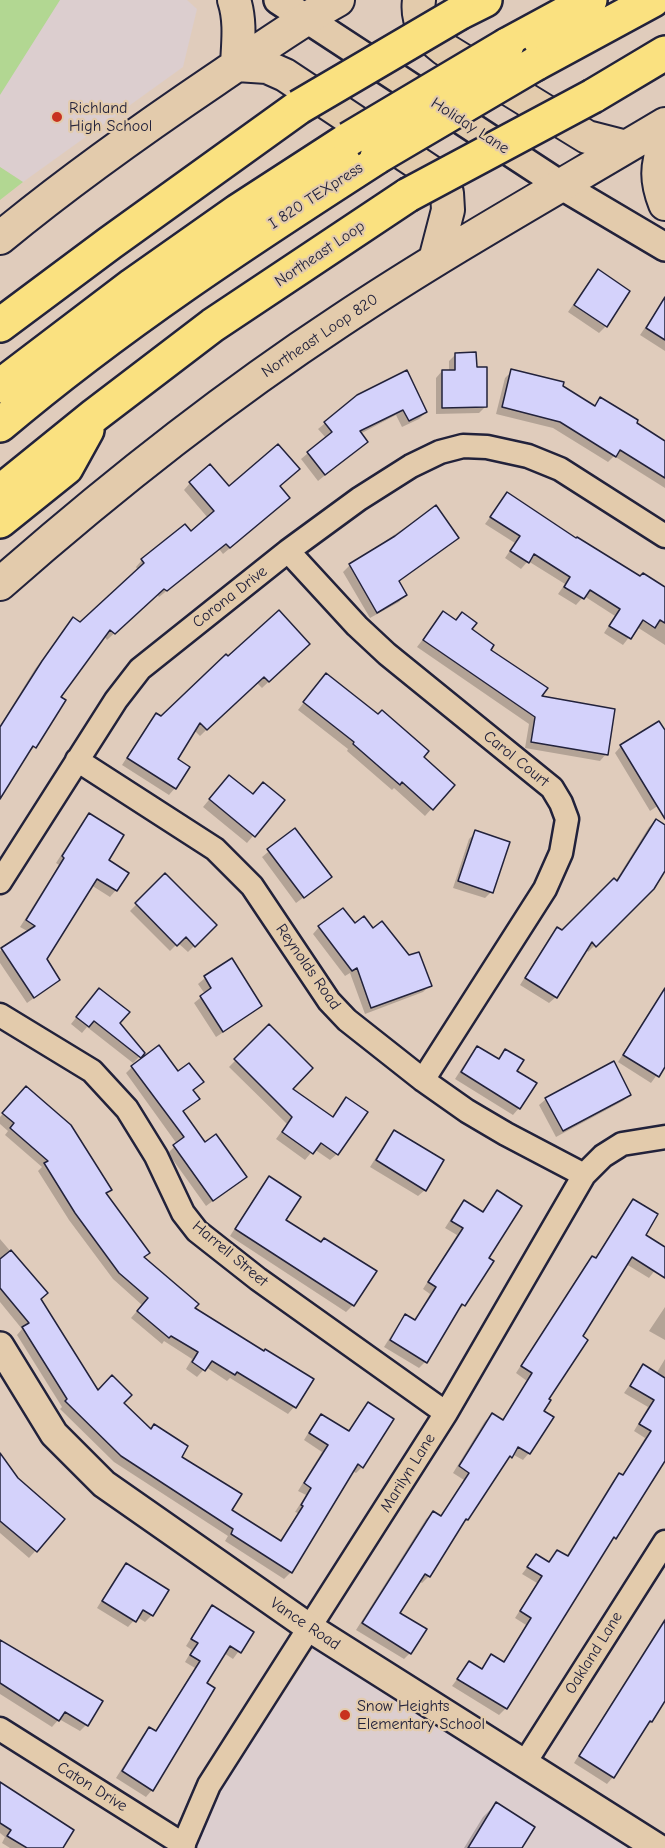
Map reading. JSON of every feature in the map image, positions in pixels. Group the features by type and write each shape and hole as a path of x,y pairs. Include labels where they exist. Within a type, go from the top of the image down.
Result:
{"highway":[{"name":"I 820 TEXpress","path":"0,386 133,285 238,211 349,139 507,45 590,0"},
{"name":"I 820 TEXpress","path":"0,424 149,310 258,233 377,157 535,64 653,0"},
{"path":"0,325 299,107 470,4"},
{"name":"Northeast Loop","path":"0,492 94,415 213,325 408,195 593,96 665,53"},
{"path":"0,521 66,468 94,415"}],"main road":[{"path":"234,0 238,11 239,30 237,65"},
{"path":"0,238 93,165 237,65 338,0"},
{"path":"419,0 421,25 430,38 444,49 587,137 626,147"},
{"path":"237,65 267,67 285,75 437,176 447,193 448,210 435,260"},
{"name":"Northeast Loop 820","path":"0,584 83,511 240,390 340,321 435,260 665,124"},
{"path":"665,143 658,160 658,177 665,204"}],"street":[{"name":"Holiday Lane","path":"278,0 562,186 665,247"},
{"name":"Corona Drive","path":"0,882 116,700 140,669 288,551 359,499 411,466 440,452 463,446 487,447 528,456 560,469 665,536"},
{"name":"Carol Court","path":"288,551 357,626 387,654 552,788 567,819 561,853 545,889 423,1080"},
{"name":"Reynolds Road","path":"77,760 215,849 252,886 329,1001 347,1020 423,1080 467,1111 584,1175"},
{"name":"Harrell Street","path":"0,1015 92,1071 127,1109 156,1156 183,1212 197,1231 258,1279 446,1413"},
{"name":"Marilyn Lane","path":"183,1846 209,1785 446,1413 584,1175 603,1156 622,1144 665,1137"},
{"name":"Vance Road","path":"0,1346 54,1434 104,1484 310,1628 658,1848"},
{"name":"Oakland Lane","path":"524,1764 665,1542"},
{"name":"Caton Drive","path":"0,1729 183,1846"}],"shaded area":[{"name":"Richland High School","path":"0,0 187,0 197,9 183,67 23,182 0,167"},
{"name":"Snow Heights Elementary School","path":"314,1648 629,1848 195,1848 225,1783"}],"green space":[{"path":"0,0 60,0 0,95"},
{"path":"0,167 23,182 0,200"}],"building":[{"path":"598,269 630,291 607,327 574,305"},
{"path":"665,297 665,340 646,328"},
{"path":"476,352 477,367 487,367 487,407 442,408 442,370 455,370 455,353"},
{"path":"511,369 564,382 563,386 595,406 600,397 638,420 637,423 665,441 665,478 620,450 616,457 560,422 502,407"},
{"path":"407,370 427,412 409,421 403,410 360,431 368,442 325,475 307,452 332,432 324,422 357,395"},
{"path":"278,444 300,469 280,486 290,498 230,548 226,544 167,591 164,589 115,634 110,630 61,697 66,700 36,748 33,746 0,799 0,727 73,617 80,622 144,563 141,559 185,524 191,531 214,511 189,482 210,464 229,486"},
{"path":"507,492 576,538 640,576 643,573 665,587 665,623 660,620 655,628 643,620 631,639 609,626 620,609 590,590 584,599 564,587 570,577 534,554 529,563 510,551 520,536 490,517"},
{"path":"436,505 459,538 399,581 407,595 377,613 349,564 395,536"},
{"path":"279,610 310,644 269,682 264,677 207,730 200,723 178,759 190,767 176,789 127,758 156,713 161,716 226,654 228,656"},
{"path":"443,611 456,620 462,612 477,623 472,629 494,645 491,650 548,688 542,696 615,709 608,755 531,742 535,717 423,640"},
{"path":"326,673 378,714 382,710 429,751 424,757 455,785 433,810 402,782 400,785 353,744 354,742 303,702"},
{"path":"659,721 665,730 665,819 620,745"},
{"path":"229,775 253,794 263,782 285,800 255,837 209,799"},
{"path":"89,813 124,835 109,860 129,873 117,891 97,879 47,959 60,980 34,998 1,948 35,926 26,920"},
{"path":"656,819 665,825 665,871 654,889 596,947 592,942 557,998 525,978 557,927 562,930 614,878 617,881"},
{"path":"295,828 332,877 304,898 267,849"},
{"path":"475,830 510,842 493,893 458,881"},
{"path":"165,873 217,925 195,947 186,937 177,946 135,903"},
{"path":"343,908 355,923 364,916 373,928 382,921 409,955 419,952 432,986 371,1008 357,968 352,971 318,926"},
{"path":"232,958 262,1006 223,1032 200,996 211,988 204,976"},
{"path":"99,988 130,1012 120,1023 145,1053 141,1058 94,1021 89,1027 76,1017"},
{"path":"665,988 665,1067 659,1077 623,1055"},
{"path":"269,1024 313,1068 293,1089 333,1117 346,1097 368,1112 338,1155 321,1143 313,1154 282,1132 292,1117 234,1059"},
{"path":"159,1045 178,1071 189,1063 204,1082 193,1090 200,1099 183,1111 205,1142 216,1134 247,1177 213,1201 173,1145 184,1137 131,1066"},
{"path":"477,1046 499,1059 505,1049 524,1060 517,1071 537,1083 520,1109 461,1072"},
{"path":"614,1061 631,1095 563,1131 545,1098"},
{"path":"26,1086 71,1125 112,1190 106,1193 150,1253 144,1257 199,1304 195,1308 314,1379 296,1408 237,1372 235,1375 212,1361 205,1371 192,1362 198,1352 171,1336 169,1338 137,1311 148,1298 119,1273 75,1213 44,1163 48,1161 10,1128 14,1123 2,1113"},
{"path":"394,1130 444,1160 426,1191 376,1160"},
{"path":"269,1176 301,1197 286,1220 321,1242 324,1238 377,1271 354,1306 235,1229"},
{"path":"497,1190 522,1206 489,1258 494,1261 465,1306 462,1304 427,1363 390,1340 405,1314 415,1320 436,1287 428,1282 463,1228 451,1221 464,1200 483,1212"},
{"path":"633,1199 658,1214 646,1235 665,1247 665,1278 632,1257 583,1336 588,1340 549,1399 551,1400 544,1411 554,1417 530,1454 518,1447 512,1458 510,1456 468,1520 466,1519 430,1577 425,1574 400,1613 427,1629 411,1654 362,1623 433,1511 441,1516 469,1473 459,1466 492,1413 503,1420 532,1373 521,1366 592,1256 596,1258"},
{"path":"11,1250 48,1293 41,1299 98,1390 112,1375 132,1395 124,1403 151,1429 154,1424 188,1446 182,1457 242,1494 232,1510 281,1541 303,1506 301,1505 311,1488 304,1483 328,1445 309,1433 321,1414 349,1431 368,1402 394,1419 363,1468 358,1464 292,1573 231,1534 233,1529 121,1456 65,1401 67,1399 22,1327 29,1323 0,1288 0,1259"},
{"path":"643,1364 665,1378 665,1461 616,1539 614,1537 507,1709 457,1679 469,1661 482,1669 491,1654 504,1662 531,1618 520,1611 542,1576 527,1567 536,1554 549,1562 557,1550 568,1556 619,1473 623,1475 651,1431 639,1424 654,1400 630,1386"},
{"path":"0,1453 18,1478 65,1519 37,1552 0,1521"},
{"path":"126,1563 169,1590 153,1616 143,1610 136,1622 102,1601"},
{"path":"212,1605 254,1632 241,1653 230,1646 207,1683 215,1688 153,1791 122,1771 149,1727 156,1731 200,1661 190,1655 198,1643 191,1639"},
{"path":"665,1620 665,1701 614,1778 579,1756"},
{"path":"0,1640 103,1701 88,1726 65,1712 59,1721 0,1683"},
{"path":"0,1782 74,1830 63,1848 27,1848 7,1836 11,1830 0,1823"},
{"path":"496,1802 535,1827 522,1848 468,1848"}],"place":[{"name":"Richland High School","path":"57,117"},
{"name":"Snow Heights Elementary School","path":"345,1715"}]}
